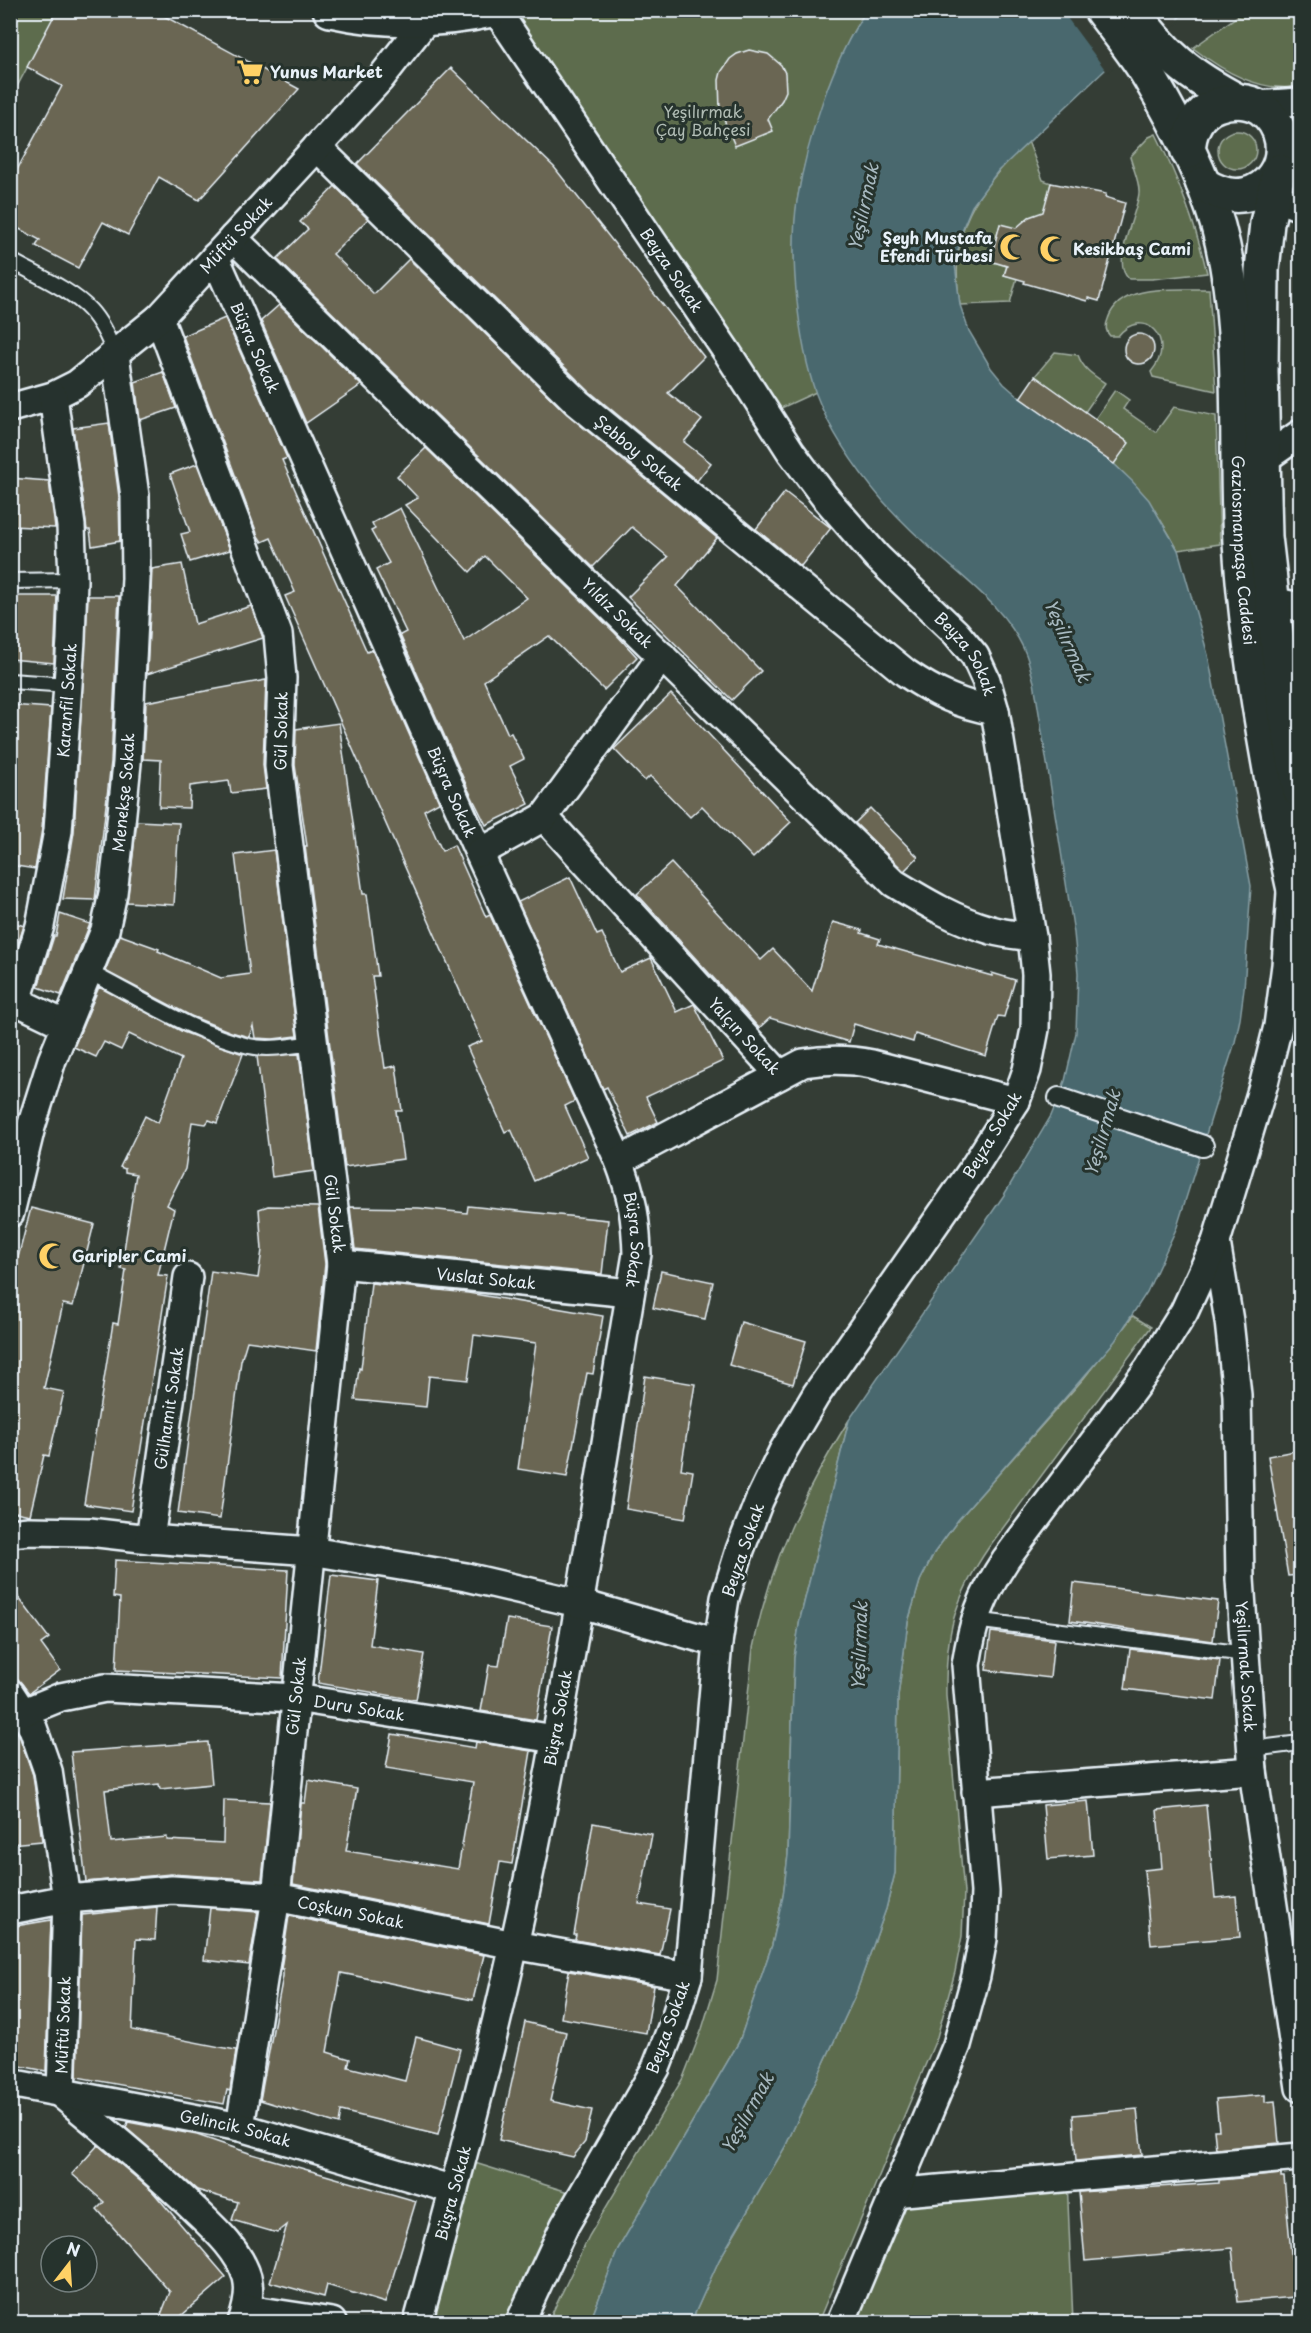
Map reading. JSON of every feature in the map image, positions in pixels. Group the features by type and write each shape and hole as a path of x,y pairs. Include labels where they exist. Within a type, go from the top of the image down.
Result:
{"main road":[{"path":"330,10 358,16 401,20 428,15 457,18 494,10"},
{"path":"1101,10 1144,48 1276,121 1282,132 1287,175 1258,192 1244,196 1229,196 1215,192 1203,184 1151,80 1144,48 1132,10"},
{"path":"1188,152 1189,138 1194,126 1212,106 1225,102 1247,103"},
{"name":"Gaziosmanpaşa Caddesi","path":"1287,175 1268,223 1262,270 1261,371 1265,537 1286,604 1285,710 1300,790"},
{"name":"Gaziosmanpaşa Caddesi","path":"1203,184 1218,226 1228,271 1236,360 1240,540 1245,604 1260,716 1300,915"}],"street":[{"name":"Beyza Sokak","path":"494,10 727,352 791,452 861,539 956,633 975,656 986,680 995,711 1036,974 1035,1029 1027,1070 1016,1101 971,1172 816,1395 783,1451 759,1501 740,1550 725,1598 718,1643 688,1976 674,2022 656,2068 631,2115 565,2225 520,2322"},
{"name":"Müftü Sokak","path":"10,408 53,396 77,384 159,318 380,79 428,15"},
{"path":"1247,103 1300,102"},
{"name":"Şebboy Sokak","path":"317,147 578,403 700,506 914,678 951,700 971,707 995,711"},
{"name":"Yıldız Sokak","path":"224,248 662,656 894,883 963,921 992,930 1032,937"},
{"name":"Büşra Sokak","path":"224,248 479,853 619,1161 636,1219 637,1254 555,1739 514,1945 454,2190 418,2322"},
{"name":"Gül Sokak","path":"159,318 278,634 282,678 279,766 341,1264 276,1897 240,2127"},
{"name":"Menekşe Sokak","path":"10,1213 31,1127 52,1059 105,930 113,893 127,763 136,578 135,496 115,355"},
{"name":"Karanfil Sokak","path":"14,1000 40,926 58,831 68,685 73,580 72,525 53,396"},
{"path":"1264,459 1300,434"},
{"path":"479,853 544,817 662,656"},
{"name":"Yalçın Sokak","path":"544,817 780,1075 803,1063 825,1059 850,1059 1016,1101"},
{"path":"841,2322 957,2044 976,1976 983,1939 985,1892 966,1665 975,1620 989,1585 1006,1559 1169,1338 1184,1312 1216,1242 1273,1051 1283,993 1292,882"},
{"path":"14,1000 66,1025"},
{"path":"1273,1051 1286,1037 1300,1030"},
{"path":"619,1161 780,1075"},
{"path":"1059,1098 1203,1146"},
{"name":"Yeşilırmak Sokak","path":"1216,1242 1229,1322 1237,1395 1240,1579 1253,1760 1300,2088"},
{"name":"Vuslat Sokak","path":"341,1264 630,1293"},
{"name":"Gülhamit Sokak","path":"150,1539 188,1277"},
{"path":"10,1533 89,1532 311,1551 466,1577 578,1602 718,1643"},
{"name":"Duru Sokak","path":"17,1702 61,1697 105,1688 296,1698 555,1739"},
{"name":"Müftü Sokak","path":"17,1702 33,1728 48,1771 67,1899 61,2094 165,2180 229,2246 246,2277 249,2291 244,2316"},
{"path":"976,1792 1253,1760"},
{"name":"Coşkun Sokak","path":"10,1910 67,1899 172,1890 276,1897 514,1945 688,1976"},
{"name":"Gelincik Sokak","path":"10,2083 240,2127 454,2190"},
{"path":"893,2193 1300,2157"},
{"path":"244,2316 332,2322"}],"lane":[{"path":"10,260 89,308 106,334 115,355"},
{"path":"10,581 73,580"},
{"path":"10,681 68,685"},
{"path":"89,972 202,1029 251,1046 277,1047 314,1042"},
{"path":"975,1620 1245,1654"},
{"path":"1253,1760 1300,1743"}],"green space":[{"path":"1246,10 1300,11 1300,87 1285,88 1256,83 1217,65 1193,48"},
{"path":"10,11 57,11 11,98 10,98"},
{"name":"Yeşilırmak Çay Bahçesi","path":"496,11 866,11 847,43 828,89 808,151 797,203 795,274 805,346 816,392 768,414"},
{"path":"1237,131 1251,136 1256,150 1251,164 1237,169 1223,164 1218,150 1223,136"},
{"path":"1156,134 1186,202 1207,273 1129,279 1124,272 1123,251 1139,193 1130,157 1149,137"},
{"path":"1028,141 1043,180 1051,183 1039,237 1000,225 990,261 1007,266 1004,275 1017,278 1010,303 960,305 957,277 962,232 980,195"},
{"path":"1209,289 1216,391 1153,377 1151,372 1159,360 1161,348 1154,330 1146,325 1137,324 1127,327 1118,336 1110,336 1107,332 1107,322 1114,307 1124,299 1151,290"},
{"path":"1055,352 1078,355 1086,368 1105,383 1085,412 1035,376"},
{"path":"1115,390 1129,400 1123,409 1156,432 1174,407 1216,416 1220,544 1178,550 1150,504 1114,464 1128,442 1095,419"},
{"path":"1133,1316 1151,1327 989,1547 967,1583 954,1618 947,1654 946,1696 964,1892 962,1936 955,1972 937,2037 818,2322 691,2322 719,2260 785,2147 855,1996 886,1909 895,1873 898,1696 908,1622 920,1581 934,1553 958,1520 1084,1378"},
{"path":"849,1420 800,1619 794,1658 788,1855 783,1896 772,1945 739,2042 618,2249 590,2322 548,2322 589,2236 683,2078 702,2029 717,1980 753,1648 760,1616 790,1530 817,1475"},
{"path":"462,2159 581,2196 520,2322 418,2322"},
{"path":"1067,2178 1073,2322 841,2322 893,2193"}],"water":[{"name":"Yeşilırmak","path":"866,11 1188,11 1105,70 998,171 972,206 964,225 955,264 960,305 969,331 991,368 1020,398 1114,464 1132,481 1149,500 1178,550 1208,655 1251,886 1244,989 1235,1042 1177,1227 1147,1292 1115,1341 958,1520 934,1553 920,1581 908,1622 898,1696 895,1873 886,1909 855,1996 785,2147 719,2260 691,2322 590,2322 618,2249 739,2042 772,1945 783,1896 788,1855 794,1658 800,1619 849,1420 1004,1195 1051,1116 1065,1081 1076,1033 1078,973 1074,933 1034,682 1026,655 1018,638 1001,613 898,517 854,464 822,409 804,350 797,299 794,247 801,177 822,102 842,53"}],"pier":[{"path":"1062,11 1172,11 1180,21 1107,72"}],"building":[{"path":"57,10 153,10 299,89 199,200 159,177 128,235 103,222 78,268 36,246 40,240 10,224 10,183 62,86 27,67"},
{"path":"749,50 768,54 781,65 785,73 786,91 768,119 773,131 735,146 720,110 719,80 721,72 730,59"},
{"path":"451,68 554,167 704,357 668,393 702,420 684,442 711,463 697,481 589,391 357,164"},
{"name":"Kesikbaş Cami","path":"1051,183 1106,194 1105,197 1125,203 1099,301 1088,298 1087,301 1024,283 1025,281 1004,275 1007,266 990,261 1000,224 1016,228 1029,217 1043,212"},
{"path":"335,186 368,219 333,254 374,294 409,259 567,414 717,538 677,586 761,671 732,700 628,597 668,557 632,527 593,567 277,259 308,229 300,222"},
{"path":"279,305 361,385 306,423 261,321"},
{"path":"225,318 287,458 282,460 367,652 372,650 439,802 424,810 442,851 454,845 486,917 490,915 575,1101 565,1106 588,1157 534,1181 511,1129 505,1132 467,1047 482,1041 285,596 295,592 271,538 262,542 258,536 183,336"},
{"path":"1139,334 1150,338 1154,349 1150,360 1139,364 1128,360 1124,349 1128,338"},
{"path":"163,372 176,408 140,420 135,382"},
{"path":"1035,376 1129,443 1114,464 1020,398"},
{"path":"109,423 119,497 120,541 92,546 90,530 87,530 73,428"},
{"path":"426,448 637,657 604,690 549,636 484,681 508,734 511,733 524,759 510,766 529,804 486,825 400,635 406,632 376,570 389,563 371,531 375,529 372,523 400,508 464,641 527,598 485,556 470,572 405,505 418,498 397,476"},
{"path":"197,464 230,550 190,562 181,534 190,532 170,474"},
{"path":"10,478 49,481 55,528 10,526"},
{"path":"785,492 831,528 801,566 756,529"},
{"path":"182,564 195,624 251,606 263,638 147,674 152,569"},
{"path":"10,596 57,596 54,663 10,659"},
{"path":"88,596 119,596 111,762 95,900 63,899 74,832"},
{"path":"266,680 263,765 266,789 231,793 229,781 190,786 189,808 159,807 161,760 143,759 146,702"},
{"path":"671,694 791,822 753,858 702,806 690,817 650,776 645,781 614,749"},
{"path":"10,705 51,708 42,829 35,869 10,865"},
{"path":"339,723 363,894 367,894 378,976 372,976 385,1068 396,1066 402,1111 396,1111 403,1159 345,1167 305,846 307,846 295,765 296,729"},
{"path":"870,808 918,857 904,871 855,823"},
{"path":"137,821 179,823 174,905 127,902"},
{"path":"274,850 297,1036 273,1039 255,1038 253,1026 249,1037 231,1032 191,1016 105,971 120,935 159,949 158,951 221,978 250,974 235,855"},
{"path":"671,863 761,960 773,949 812,991 833,922 862,930 861,933 880,939 878,944 992,976 992,973 1015,980 1004,1017 998,1016 986,1056 915,1034 913,1042 854,1024 849,1042 770,1018 759,1028 637,894"},
{"path":"570,877 597,935 602,933 620,972 651,958 677,1012 694,1004 723,1061 646,1097 658,1122 630,1136 607,1087 603,1089 518,902"},
{"path":"60,914 90,924 61,995 38,987 54,936 56,936"},
{"path":"10,921 24,926 10,968"},
{"path":"99,987 183,1032 243,1054 217,1123 209,1120 206,1124 192,1122 185,1169 167,1205 174,1209 158,1275 168,1276 131,1511 84,1504 113,1323 118,1324 126,1270 121,1269 136,1174 125,1172 125,1169 120,1167 145,1116 158,1123 181,1059 129,1034 121,1050 104,1042 96,1057 74,1047"},
{"path":"299,1054 314,1171 272,1177 257,1056"},
{"path":"268,1206 318,1207 325,1264 316,1351 247,1341 241,1361 220,1519 178,1513 211,1271 258,1278 262,1250 259,1209"},
{"path":"468,1206 608,1220 602,1274 355,1249 350,1207 419,1208 467,1213"},
{"path":"31,1208 94,1224 73,1306 63,1304 44,1388 64,1392 49,1456 44,1455 30,1515 10,1511 10,1288"},
{"path":"661,1271 713,1282 705,1319 653,1308"},
{"path":"371,1283 468,1293 603,1316 593,1374 587,1373 567,1477 518,1469 536,1343 474,1335 468,1380 429,1376 426,1407 355,1400"},
{"path":"741,1322 806,1341 793,1384 729,1365"},
{"path":"645,1376 695,1384 681,1469 693,1471 685,1519 626,1509"},
{"path":"1300,1450 1300,1575 1288,1576 1268,1456"},
{"path":"115,1560 288,1570 282,1678 116,1670 120,1598 113,1597"},
{"path":"331,1575 378,1581 370,1645 424,1654 416,1700 318,1683"},
{"path":"1074,1583 1218,1601 1213,1641 1070,1621"},
{"path":"10,1586 49,1638 41,1644 60,1670 29,1693 18,1679 10,1677"},
{"path":"507,1619 552,1626 536,1720 481,1711 489,1665 499,1666"},
{"path":"991,1632 1054,1640 1050,1678 986,1670"},
{"path":"1130,1649 1220,1660 1215,1700 1125,1689"},
{"path":"10,1722 19,1735 33,1775 42,1841 10,1844"},
{"path":"392,1734 475,1748 476,1742 531,1751 512,1864 500,1862 489,1924 293,1884 301,1803 305,1803 308,1780 357,1789 346,1851 458,1869 473,1782 386,1768"},
{"path":"208,1742 212,1784 160,1789 159,1784 105,1790 111,1842 167,1837 167,1840 223,1843 224,1800 270,1802 262,1880 171,1874 86,1882 71,1752"},
{"path":"1088,1801 1093,1855 1048,1859 1043,1805"},
{"path":"1206,1805 1215,1898 1236,1896 1240,1937 1151,1945 1144,1870 1162,1868 1157,1810"},
{"path":"593,1823 652,1834 639,1904 670,1909 660,1955 575,1940"},
{"path":"157,1907 155,1940 136,1939 132,2030 236,2050 230,2091 227,2090 224,2104 77,2077 82,1915"},
{"path":"210,1908 258,1912 249,1965 204,1960"},
{"path":"289,1916 484,1955 473,2000 341,1973 327,2052 350,2059 348,2067 405,2081 416,2037 460,2049 438,2135 341,2111 339,2124 260,2100 283,1976 283,1969 281,1969"},
{"path":"51,1920 46,2071 10,2064 10,1927"},
{"path":"569,1971 654,1986 646,2033 561,2018"},
{"path":"525,2022 566,2032 550,2101 592,2110 585,2142 573,2157 499,2140"},
{"path":"1265,2095 1265,2102 1275,2101 1279,2143 1216,2149 1214,2130 1219,2130 1216,2099"},
{"path":"1137,2109 1142,2155 1076,2161 1073,2115"},
{"path":"128,2122 197,2135 252,2154 416,2201 385,2303 327,2285 324,2297 270,2282 287,2225 277,2233 232,2220 238,2202 197,2190 126,2128"},
{"path":"98,2145 153,2192 226,2277 174,2322 158,2322 170,2292 97,2209 104,2202 72,2174"},
{"path":"1281,2174 1281,2177 1284,2177 1295,2297 1238,2302 1232,2248 1085,2261 1079,2192 1219,2183 1219,2180"}],"place":[{"name":"Yunus Market","path":"250,72"},
{"name":"Şeyh Mustafa Efendi Türbesi","path":"1013,247"},
{"name":"Kesikbaş Cami","path":"1053,249"},
{"name":"Garipler Cami","path":"52,1256"}]}
